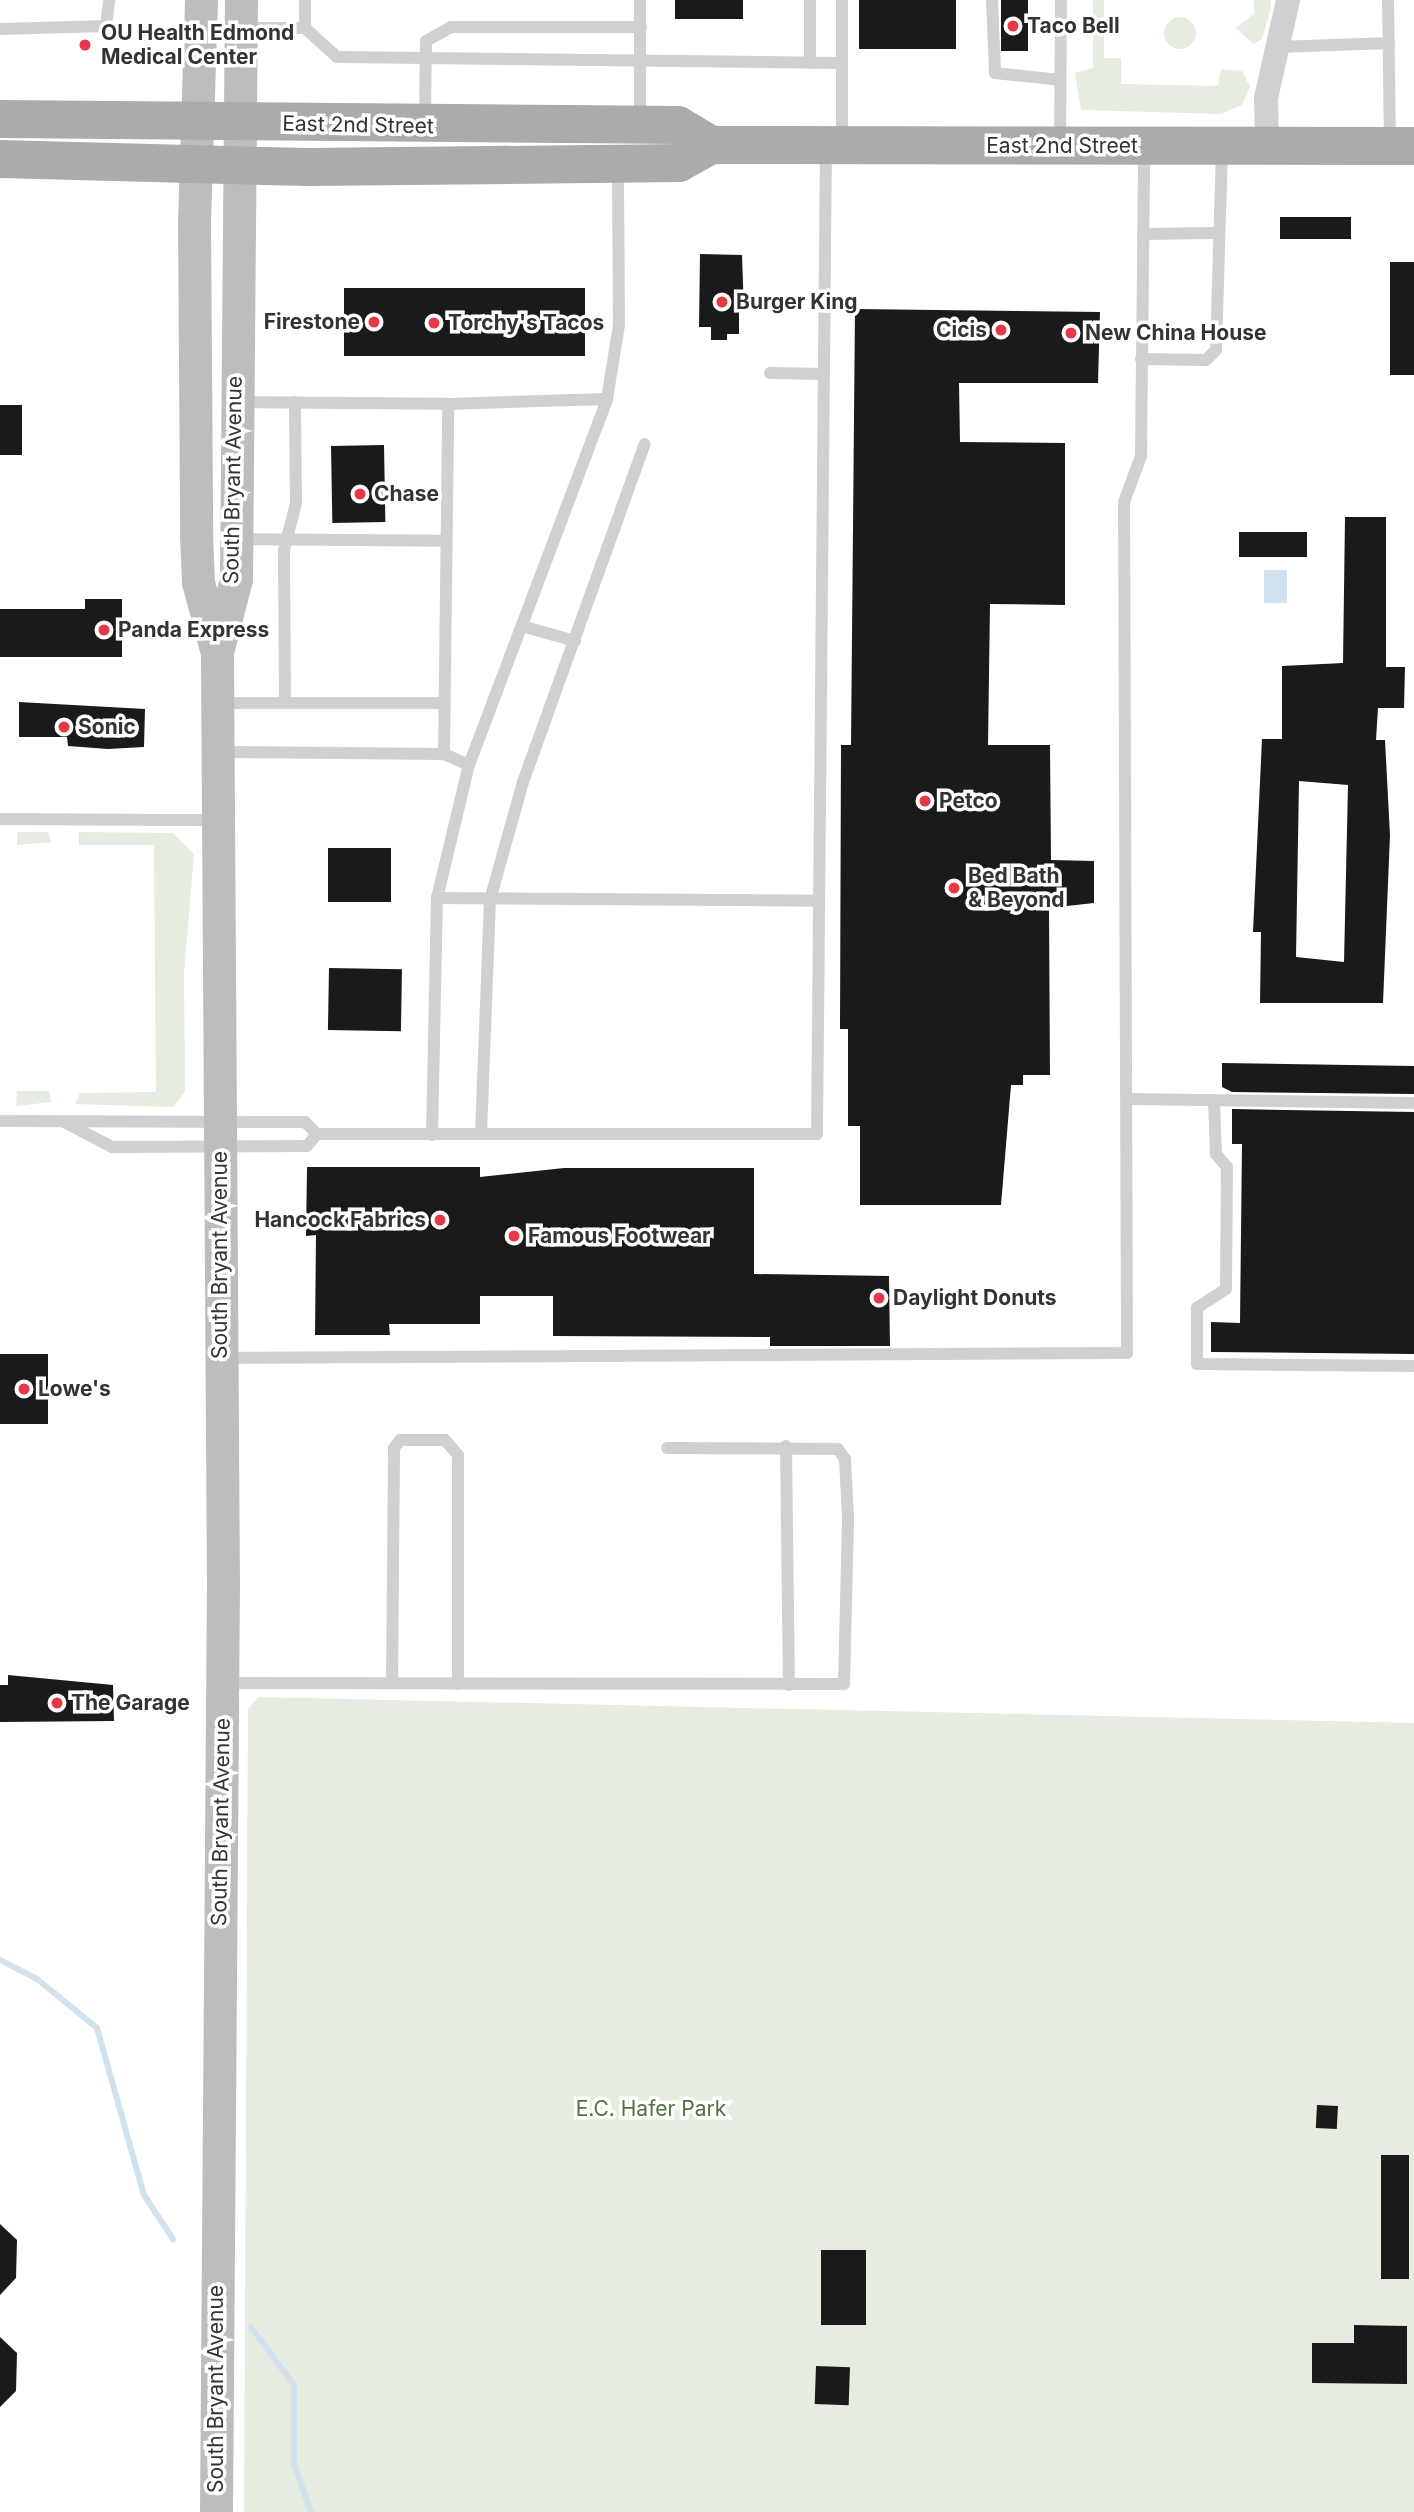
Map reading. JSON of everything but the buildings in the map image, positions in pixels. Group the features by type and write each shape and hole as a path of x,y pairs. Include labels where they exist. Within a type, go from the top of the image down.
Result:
{"main road":[{"path":"201,0 197,162 196,534 198,582 216,652"},
{"name":"South Bryant Avenue","path":"216,2512 222,1683 222,820 216,652 236,579 234,402 241,14"},
{"name":"East 2nd Street","path":"0,119 425,126 678,125 711,145"},
{"name":"East 2nd Street","path":"0,159 237,164 618,164 679,163 711,145 1402,146"}],"street":[{"path":"1267,146 1266,98 1288,0"}],"lane":[{"path":"0,29 106,26 110,0"},
{"path":"305,0 305,28"},
{"path":"640,0 640,125"},
{"path":"810,0 810,63"},
{"path":"64,1122 112,1147 305,1122 317,1134 817,1134 823,374 834,146 842,63 842,0"},
{"path":"992,0 995,73 1060,80"},
{"path":"1060,146 1061,0"},
{"path":"1388,0 1389,43 1402,146"},
{"path":"241,14 305,28 337,57 842,63"},
{"path":"425,126 426,41 451,27 641,27"},
{"path":"1278,47 1389,43"},
{"path":"220,1358 1127,1353 1130,1098 1121,856 1124,502 1141,456 1144,146"},
{"path":"1141,359 1206,360 1216,349 1216,233 1222,146"},
{"path":"432,1135 437,898 469,765 525,627 607,399 619,326 618,164"},
{"path":"1143,234 1216,233"},
{"path":"770,373 823,374"},
{"path":"234,402 447,404 607,399"},
{"path":"285,703 286,539 296,503 295,402"},
{"path":"444,754 447,404"},
{"path":"481,1134 491,900 523,782 645,444"},
{"path":"236,539 446,541"},
{"path":"525,627 575,641"},
{"path":"219,703 444,703"},
{"path":"221,751 444,754 469,765"},
{"path":"0,819 222,820"},
{"path":"437,898 819,901"},
{"path":"1130,1098 1414,1104"},
{"path":"1214,1100 1216,1154 1227,1167 1226,1289 1197,1308 1197,1364 1414,1366"},
{"path":"0,1121 64,1122 221,1134 307,1146 317,1134"},
{"path":"392,1683 394,1448 400,1440 445,1440 458,1455 458,1684"},
{"path":"222,1683 844,1684 848,1518 845,1459 838,1449 786,1446 667,1448"},
{"path":"786,1446 789,1685"}],"green space":[{"path":"1093,0 1104,0 1104,58 1121,58 1121,84 1218,86 1221,69 1242,71 1250,87 1242,105 1221,114 1081,110 1075,73 1093,68"},
{"path":"1254,0 1271,0 1271,7 1262,39 1253,44 1236,28 1254,14"},
{"path":"1180,17 1191,22 1196,33 1191,44 1180,49 1169,44 1164,33 1169,22"},
{"path":"17,832 48,832 51,842 17,845"},
{"path":"79,832 173,833 194,854 184,974 185,1092 173,1107 75,1104 80,1093 156,1092 154,845 79,845"},
{"path":"17,1091 49,1091 52,1102 16,1106"},
{"name":"E.C. Hafer Park","path":"258,1697 1414,1723 1414,2512 244,2512 248,1709"}],"water":[{"path":"1264,570 1287,570 1287,603 1264,603"}],"waterway":[{"path":"0,1960 37,1979 97,2028 144,2195 173,2239"},
{"path":"251,2327 294,2385 294,2464 311,2512"}],"place":[{"name":"Taco Bell","path":"1013,26"},
{"name":"OU Health Edmond Medical Center","path":"85,45"},
{"name":"Burger King","path":"722,302"},
{"name":"Firestone","path":"374,322"},
{"name":"Torchy's Tacos","path":"434,323"},
{"name":"Cicis","path":"1001,330"},
{"name":"New China House","path":"1071,333"},
{"name":"Chase","path":"360,494"},
{"name":"Panda Express","path":"104,630"},
{"name":"Sonic","path":"64,727"},
{"name":"Petco","path":"925,801"},
{"name":"Bed Bath & Beyond","path":"954,888"},
{"name":"Hancock Fabrics","path":"440,1220"},
{"name":"Famous Footwear","path":"514,1236"},
{"name":"Daylight Donuts","path":"879,1298"},
{"name":"Lowe's","path":"24,1389"},
{"name":"The Garage","path":"57,1703"}]}
